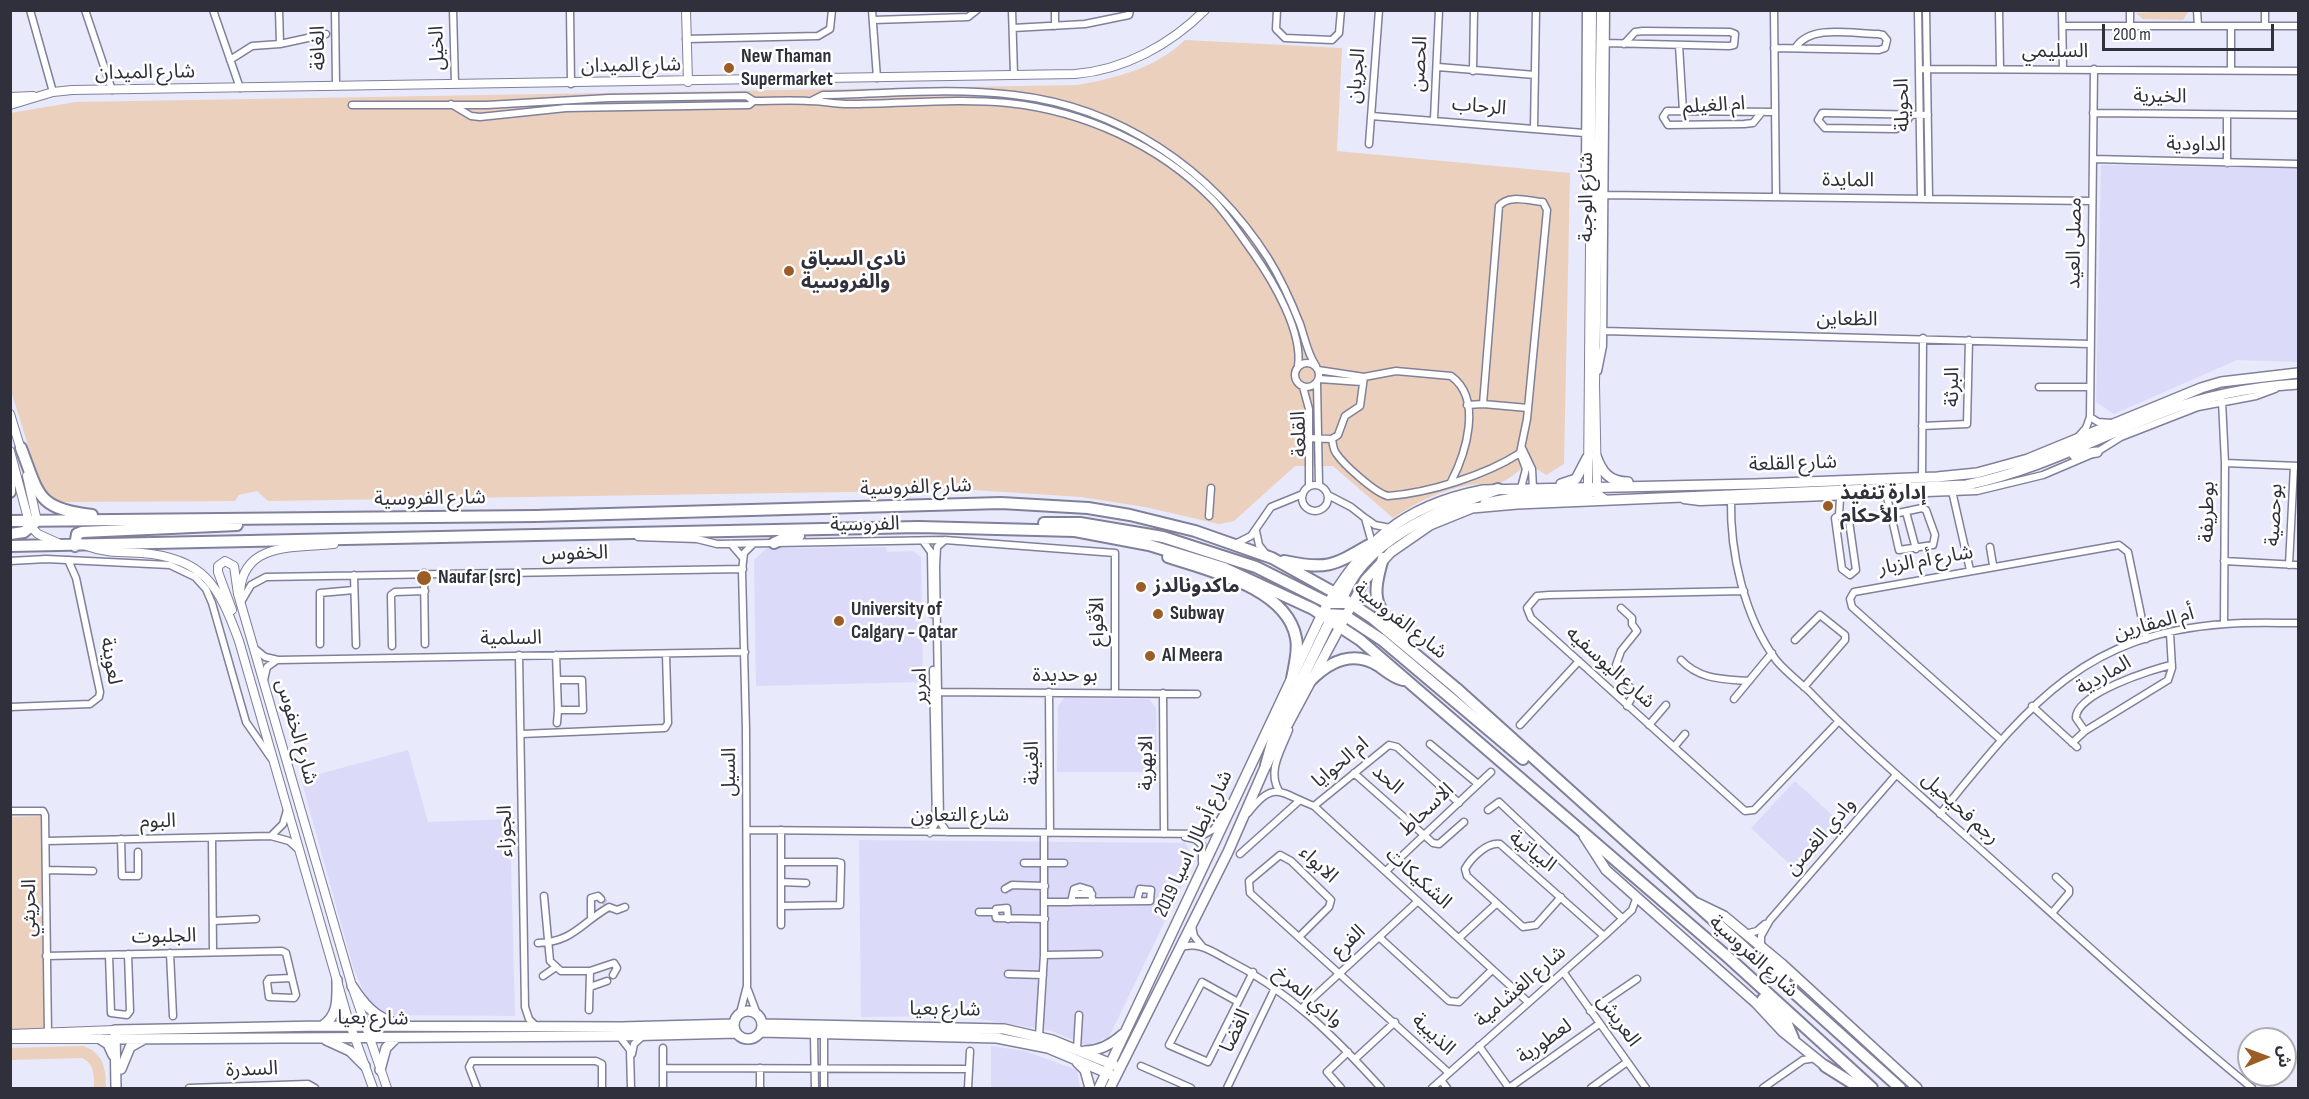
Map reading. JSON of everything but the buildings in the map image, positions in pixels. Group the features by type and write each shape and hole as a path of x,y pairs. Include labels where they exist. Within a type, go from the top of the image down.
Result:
{"highway":[{"path":"16,449 46,503 60,510 131,519"},
{"path":"10,467 10,492"},
{"path":"1266,765 1274,736 1337,609 1362,569 1387,543 1439,510 1498,489"},
{"name":"شارع الفروسية","path":"10,521 32,523 131,519 536,516 1050,504 1130,515 1235,544 1270,557 1337,609 1456,688 1899,1089"},
{"path":"72,546 80,532 189,528 258,523 284,518"},
{"path":"10,534 21,533 32,523"},
{"path":"1008,529 1039,523 1080,523 1162,537 1256,567 1337,609 1382,640 1523,759 1544,770"},
{"path":"774,543 789,536 880,534 919,527"},
{"name":"شارع الفروسية","path":"10,546 364,541 538,534 919,527 1075,531 1149,545 1224,568 1337,609 1408,680 1737,966 1872,1089"},
{"path":"1107,536 1128,546 1209,570 1260,592 1275,602 1286,614 1296,635 1297,647 1292,679"},
{"path":"1270,557 1309,566 1331,565 1370,544"},
{"path":"1383,558 1375,589 1382,611 1456,688"},
{"path":"1311,680 1335,661 1349,658 1366,660 1398,679 1408,680"},
{"path":"1764,951 1779,972 1832,1022 1851,1044"},
{"path":"1737,966 1787,1024 1793,1038"},
{"path":"1821,1062 1860,1089"}],"main road":[{"name":"شارع القلعة","path":"1337,609 1370,544 1390,528 1442,501 1467,493 1521,488 1592,489 1922,478 1977,473 2017,463 2173,398 2221,382 2298,373"},
{"name":"شارع القلعة","path":"1337,609 1383,558 1420,530 1472,508 1675,496 1952,491 2043,463 2196,401 2239,390 2298,384"},
{"path":"2043,463 2056,462 2081,453 2097,452"},
{"path":"1537,488 1576,479 1592,457 1603,472 1620,482 1677,482 1687,485"},
{"path":"1613,501 1616,494 1677,489 1687,485"},
{"path":"1472,508 1498,499 1592,489"},
{"name":"شارع أبطال اسيا 2019","path":"1110,1089 1113,1070 1130,1025 1257,749 1292,679 1337,609"},
{"name":"شارع أبطال اسيا 2019","path":"1099,1089 1113,1070 1192,923 1242,821 1266,765 1311,680 1337,609"},
{"name":"شارع الفروسية","path":"1581,831 1606,870 1636,899 1851,1089"},
{"name":"شارع الفروسية","path":"1690,901 1721,914 1917,1089"},
{"path":"322,1026 331,1019 336,1009 337,981"},
{"path":"352,986 372,1012 385,1020 409,1026"},
{"path":"749,1011 758,1014 762,1028 751,1040 742,1039 735,1028 741,1013 749,1011"},
{"path":"1079,1050 1095,1051 1105,1047 1116,1040 1130,1025"},
{"name":"شارع بعيا","path":"119,1034 322,1026 735,1028"},
{"name":"شارع بعيا","path":"119,1034 147,1038 644,1036 735,1028"},
{"name":"شارع بعيا","path":"762,1028 995,1029 1039,1036 1079,1050 1113,1070"},
{"name":"شارع بعيا","path":"762,1028 819,1035 997,1038 1036,1045 1113,1070"},
{"path":"116,1089 119,1034"},
{"path":"309,1036 344,1047 365,1066"},
{"path":"118,1067 130,1047 147,1038"},
{"path":"380,1070 386,1048 396,1038"},
{"path":"100,1039 108,1044 118,1067 122,1089"},
{"path":"1068,1055 1085,1070 1090,1089"}],"street":[{"path":"30,10 53,92"},
{"path":"85,10 112,90"},
{"path":"213,10 240,88"},
{"path":"279,10 280,44"},
{"name":"الغافة","path":"335,10 331,34 336,85"},
{"name":"الخيل","path":"453,10 455,84"},
{"path":"570,10 571,84"},
{"path":"686,10 688,82"},
{"path":"686,39 818,36 830,29 832,10"},
{"path":"872,10 877,78"},
{"path":"924,10 925,18"},
{"path":"873,20 968,17 977,10"},
{"path":"1012,10 1014,75"},
{"path":"1055,10 1055,26"},
{"path":"1012,28 1115,19 1129,15 1130,10"},
{"name":"شارع الميدان","path":"10,105 53,92 112,90 336,85 688,82 1086,73 1113,66 1161,45 1205,10"},
{"path":"1277,10 1276,29 1285,38 1332,40 1339,33 1341,10"},
{"name":"الجريان","path":"1369,144 1379,10"},
{"name":"الحصن","path":"1434,120 1439,10"},
{"path":"1473,70 1474,10"},
{"path":"1534,128 1536,10"},
{"name":"شارع الوجبة","path":"1586,10 1584,175 1591,185"},
{"name":"شارع الوجبة","path":"1592,10 1592,489"},
{"name":"شارع الوجبة","path":"1592,457 1596,384 1601,10"},
{"name":"شارع الوجبة","path":"1596,384 1603,331 1606,10"},
{"path":"1774,10 1776,197"},
{"name":"الحويلة","path":"1918,10 1921,199"},
{"name":"الحويلة","path":"1926,10 1929,198"},
{"path":"1999,10 2000,69"},
{"path":"2062,10 2063,69"},
{"path":"2130,10 2130,26"},
{"path":"2197,10 2198,26"},
{"path":"2265,10 2265,26"},
{"path":"2063,26 2298,26"},
{"path":"2231,26 2231,70"},
{"path":"1605,43 1624,44 1730,46 1734,45 1736,39 1735,34 1730,33 1643,31 1635,32 1624,44"},
{"path":"230,60 252,46 280,44 331,34"},
{"path":"1774,48 1879,50 1885,48 1887,40 1883,35 1878,34 1813,34 1802,38 1796,47"},
{"path":"1679,45 1683,111"},
{"path":"1437,67 1535,75"},
{"name":"السليمي","path":"1919,69 2298,71"},
{"name":"مصلى العيد","path":"2090,417 2094,69"},
{"path":"352,105 746,96 754,101 812,100 823,95 974,93 1014,95 1079,111 1137,133 1172,154 1230,205 1269,260 1286,292 1317,368 1318,381"},
{"name":"شارع الميدان","path":"10,97 41,95"},
{"path":"862,95 863,104"},
{"path":"812,100 818,103 863,104 968,101 1008,103 1060,111 1100,126 1164,158 1210,197 1245,242 1276,290 1298,345 1298,366 1294,375 1303,387 1318,381 1363,380 1396,371 1450,376 1463,390 1467,405 1468,431 1465,450 1451,482"},
{"path":"451,104 471,116 480,117 566,108 749,105 754,101"},
{"path":"1076,118 1079,111"},
{"name":"ام الغيلم","path":"1762,112 1753,123 1744,124 1665,123 1663,117 1665,112 1683,111 1775,112"},
{"path":"1910,116 1905,124 1896,129 1825,128 1818,120 1822,113 1826,112 1928,115"},
{"name":"الخيرية","path":"2093,113 2298,115"},
{"path":"2227,115 2227,163"},
{"name":"الرحاب","path":"1371,116 1584,133"},
{"path":"1100,126 1104,119"},
{"name":"الداودية","path":"2093,159 2298,164"},
{"path":"1210,197 1216,192"},
{"name":"المايدة","path":"1604,195 2092,201"},
{"path":"1482,404 1499,206 1504,200 1543,202 1547,210 1528,408 1521,450 1526,469 1521,488"},
{"name":"الظعاين","path":"1603,331 2090,344"},
{"name":"البرثة","path":"1922,478 1923,338"},
{"name":"البرثة","path":"1922,426 1967,424 1969,340"},
{"path":"1298,366 1307,362 1317,368 1363,380"},
{"path":"1314,437 1332,439 1338,435 1345,416 1361,404 1363,380"},
{"name":"القلعة","path":"1309,486 1318,381"},
{"name":"شارع القلعة","path":"1675,496 1694,502 1887,496 1952,491 2043,475 2097,452 2121,437 2158,422 2222,401 2256,396 2284,385"},
{"name":"القلعة","path":"1303,387 1314,437 1319,485"},
{"path":"2039,387 2090,387"},
{"name":"بوطريفة","path":"2222,401 2225,463 2224,624"},
{"path":"1467,405 1528,408"},
{"path":"10,414 24,508 32,523 51,541 72,546"},
{"path":"2077,439 2086,428 2090,417 2098,422 2114,424"},
{"path":"1332,439 1333,448 1340,458 1384,495 1405,494 1451,482 1501,465 1521,450"},
{"path":"16,449 35,506 32,523"},
{"path":"1521,450 1532,469 1537,488"},
{"path":"2225,463 2296,466"},
{"name":"بوحصية","path":"2289,565 2296,466"},
{"path":"1235,544 1244,541 1256,531 1271,507 1303,494 1309,486 1319,485 1328,495 1376,525 1390,528"},
{"path":"1209,516 1211,488"},
{"path":"1592,489 1613,501"},
{"path":"1952,491 1970,570"},
{"path":"1303,494 1303,502"},
{"path":"1326,506 1328,495"},
{"path":"1887,496 1889,515 1896,547 1904,551 1933,545 1935,536 1926,510 1922,508 1889,515"},
{"path":"1839,515 1848,517 1849,521 1856,570 1850,575 1842,569 1834,526 1835,518 1839,515 1840,498"},
{"path":"1288,500 1303,502 1313,511 1341,503"},
{"name":"رجم فحيحيل","path":"1731,500 1730,528 1744,591 1772,652 1838,722 1896,775 2186,1034 2252,1089"},
{"path":"24,508 30,512 35,506"},
{"path":"1906,512 1916,549"},
{"path":"1365,518 1370,544"},
{"path":"1256,531 1258,545 1270,557"},
{"name":"الفروسية","path":"615,534 731,544 945,540 1115,553"},
{"name":"امرير","path":"923,540 932,555 940,822 948,833"},
{"name":"امرير","path":"930,833 936,822 936,550 945,540"},
{"name":"شارع الخفوس","path":"364,541 274,550 261,554 243,572 241,601 352,986 387,1089"},
{"path":"731,544 743,558"},
{"path":"743,558 746,549 754,544"},
{"name":"شارع أم الزبار","path":"2001,740 1852,607 1850,599 1854,592 2111,545 2124,548 2131,562 2146,639"},
{"name":"شارع الخفوس","path":"87,546 99,551 161,555 190,564 205,576 221,596 239,641 337,981 373,1089"},
{"path":"1990,547 1994,565"},
{"name":"الأقواع","path":"1114,692 1115,553"},
{"name":"السيل","path":"741,1013 747,986 743,558"},
{"path":"10,561 68,560 165,564 180,568 199,581 212,603 246,722 273,760"},
{"name":"لعوينة","path":"10,706 90,704 99,697 100,692 76,578 68,560"},
{"path":"239,641 228,596 218,572 218,566 223,561 230,561 234,566 241,601"},
{"path":"2224,561 2298,565"},
{"path":"76,578 80,567 89,562"},
{"name":"الخفوس","path":"241,601 248,588 262,577 742,569"},
{"path":"424,573 425,644"},
{"path":"354,575 356,645"},
{"path":"320,644 320,593 354,590"},
{"path":"392,646 391,595 395,592 425,591"},
{"name":"شارع اليوسفيه","path":"1744,591 1537,596 1527,608 1531,618 1745,811 1750,812 1838,722"},
{"path":"1621,608 1632,618 1636,631 1620,651 1616,665 1620,678 1635,692 1627,706"},
{"path":"1795,640 1820,615 1845,635 1845,640 1804,687"},
{"name":"أم المقارين","path":"1941,814 2032,706 2063,679 2099,657 2146,639 2170,633 2224,624 2298,623"},
{"path":"2170,633 2172,665"},
{"name":"السلمية","path":"254,647 265,657 278,660 745,652"},
{"path":"1734,699 1772,652"},
{"path":"521,734 665,728 668,723 666,654"},
{"name":"الجوزاء","path":"519,655 525,1007"},
{"path":"556,655 557,723"},
{"path":"264,682 267,667 278,660"},
{"path":"1682,660 1696,672 1708,677 1749,681"},
{"path":"1520,725 1579,661"},
{"name":"الماردية","path":"2032,706 2075,745 2085,731 2165,683 2171,677 2172,665 2118,682 2080,707 2076,718 2085,731"},
{"path":"557,680 582,680 583,714 558,710"},
{"name":"بو حديدة","path":"936,692 1197,694"},
{"name":"الغينة","path":"1039,1036 1044,955 1049,692"},
{"name":"الابهرية","path":"1163,693 1164,834"},
{"path":"1649,725 1665,705"},
{"path":"1242,821 1262,795 1279,791 1274,783 1273,772 1296,711"},
{"path":"1674,747 1685,734"},
{"path":"1430,744 1479,784"},
{"name":"ام الحوايا","path":"1314,806 1389,745 1397,747 1459,803"},
{"name":"شارع التعاون","path":"747,830 1205,834 1214,829 1257,749"},
{"name":"الاسحاط","path":"1386,871 1491,772"},
{"name":"الحد","path":"1354,773 1424,836"},
{"name":"وادي الغصن","path":"1744,934 1757,931 1770,920 1896,775"},
{"name":"الشكيكات","path":"1279,791 1314,806 1528,1002"},
{"path":"1240,854 1299,801"},
{"path":"1488,810 1499,802 1623,919"},
{"path":"271,836 283,824 287,807"},
{"name":"الحريثي","path":"10,811 43,811 46,841 48,1036"},
{"path":"1424,836 1439,844 1464,822"},
{"path":"781,830 781,925"},
{"name":"شارع التعاون","path":"1172,834 1195,839 1204,850 1187,903"},
{"name":"البوم","path":"46,841 271,836 289,841 298,849"},
{"path":"212,838 213,952"},
{"path":"121,839 122,876 138,876 138,852"},
{"name":"البياتية","path":"1561,897 1532,927 1523,927 1496,904 1465,872 1466,866 1493,843 1500,844 1561,897 1604,936"},
{"name":"الابواء","path":"1299,937 1329,907 1331,900 1286,857 1276,856 1249,881 1248,889 1299,937 1340,974"},
{"path":"781,862 837,862 841,863 842,867 840,905 781,906"},
{"path":"1024,863 1064,863"},
{"path":"46,872 93,871"},
{"path":"2052,913 2069,893 2069,889 2056,877"},
{"path":"781,882 806,883"},
{"path":"1005,889 1012,885 1045,885"},
{"path":"1071,902 1073,894 1092,898 1137,901"},
{"path":"544,896 548,957 556,967 568,971 590,971 614,963 617,968 613,975"},
{"path":"591,917 591,898 598,896 617,910 625,907"},
{"path":"1045,902 1071,902 1092,898"},
{"name":"شارع الغشامية","path":"1432,1089 1623,919 1632,910 1636,899"},
{"name":"الفرع","path":"1302,1008 1418,901"},
{"path":"524,943 547,943 569,937 606,903"},
{"path":"1459,939 1496,904"},
{"name":"شارع الغشامية","path":"1632,910 1645,906"},
{"path":"979,912 995,912 996,909 1007,908 1008,919"},
{"path":"995,912 996,918 1045,919"},
{"path":"213,921 256,919"},
{"name":"وادي الغصن","path":"1764,951 1761,936 1770,920"},
{"path":"1192,923 1194,936 1202,946"},
{"path":"1379,937 1449,1001 1459,1002 1492,970"},
{"path":"1179,948 1191,944 1202,946"},
{"name":"وادي المرخ","path":"1202,946 1253,972 1302,1008 1355,1059 1381,1089"},
{"name":"الجلبوت","path":"46,956 282,951 286,953 291,978"},
{"path":"170,953 172,1016"},
{"path":"109,955 111,1013 127,1015 130,1011 128,954"},
{"path":"1044,955 1099,954"},
{"path":"543,976 556,967"},
{"path":"589,1010 590,971"},
{"path":"1238,1002 1202,982 1169,1045 1208,1062 1238,1002 1253,972"},
{"name":"العريش","path":"1563,973 1646,1089"},
{"path":"1008,974 1043,975"},
{"name":"الذيبية","path":"1340,974 1449,1073"},
{"path":"291,978 296,992 294,998 269,997 267,982 269,979 291,978"},
{"path":"1590,1011 1636,979"},
{"path":"590,987 607,981"},
{"name":"السيل","path":"747,986 758,1014"},
{"name":"الغضا","path":"1227,1089 1275,988"},
{"path":"513,1027 522,1018 525,1007"},
{"path":"525,1007 529,1019 539,1027"},
{"path":"1079,1015 1079,1050"},
{"name":"الذيبية","path":"1355,1059 1395,1022"},
{"name":"لعطورية","path":"1509,1088 1599,1024"},
{"name":"شارع بعيا","path":"10,1034 100,1039 119,1034"},
{"name":"شارع بعيا","path":"10,1039 119,1034"},
{"path":"815,1089 814,1054 819,1035"},
{"path":"819,1035 824,1054 824,1089"},
{"path":"619,1036 630,1050 631,1089"},
{"path":"631,1061 634,1044 644,1036"},
{"path":"1803,1045 1803,1060"},
{"path":"1479,1046 1509,1088"},
{"path":"663,1048 663,1089"},
{"path":"968,1089 970,1051"},
{"path":"1341,1089 1327,1072 1348,1052"},
{"path":"814,1054 824,1054"},
{"path":"1763,1089 1803,1060 1821,1062"},
{"path":"477,1089 470,1067 472,1061 600,1061 603,1089"},
{"path":"1591,1089 1627,1062"},
{"path":"1141,1066 1191,1089"},
{"path":"663,1068 969,1069"},
{"path":"760,1068 760,1089"},
{"path":"1441,1080 1447,1089"},
{"name":"السدرة","path":"189,1089 308,1084 315,1089"}],"shaded area":[{"path":"2189,10 2183,20 2143,19 2136,13"},
{"name":"نادي السباق والفروسية","path":"1185,40 1342,48 1337,151 1570,173 1564,464 1546,475 1527,467 1502,482 1473,484 1439,493 1393,518 1333,466 1295,466 1234,521 1219,524 1145,507 1081,497 974,490 268,501 257,491 239,495 235,501 62,502 43,493 11,391 10,113 76,102 1077,85 1107,79 1149,65 1174,50"},
{"path":"2101,165 2298,168 2298,362 2237,360 2114,414 2096,402"},
{"name":"University of Calgary - Qatar","path":"886,547 887,552 913,551 921,557 923,682 756,686 754,560 767,548"},
{"path":"1064,698 1149,699 1156,708 1157,772 1057,772 1058,706"},
{"path":"408,750 428,822 510,819 515,1016 386,1015 367,1000 353,967 301,779"},
{"path":"1795,781 1842,824 1800,874 1751,828"},
{"path":"42,816 46,1031 11,1032 10,817"},
{"path":"859,840 1185,843 1195,859 1109,1037 1087,1046 1052,1031 961,1016 861,1017"},
{"path":"83,1046 100,1057 106,1088 94,1088 92,1067 82,1058 11,1060 11,1048"},
{"path":"991,1046 1025,1051 1077,1070 1080,1088 991,1088"}],"tunnel":[{"path":"601,899 606,903"}],"place":[{"name":"New Thaman Supermarket","path":"729,68"},
{"name":"نادي السباق والفروسية","path":"789,271"},
{"name":"إدارة تنفيذ الأحكام","path":"1828,506"},
{"name":"Naufar (src)","path":"424,578"},
{"name":"ماكدونالدز","path":"1141,587"},
{"name":"Subway","path":"1158,614"},
{"name":"University of Calgary - Qatar","path":"839,621"},
{"name":"Al Meera","path":"1150,656"}]}
